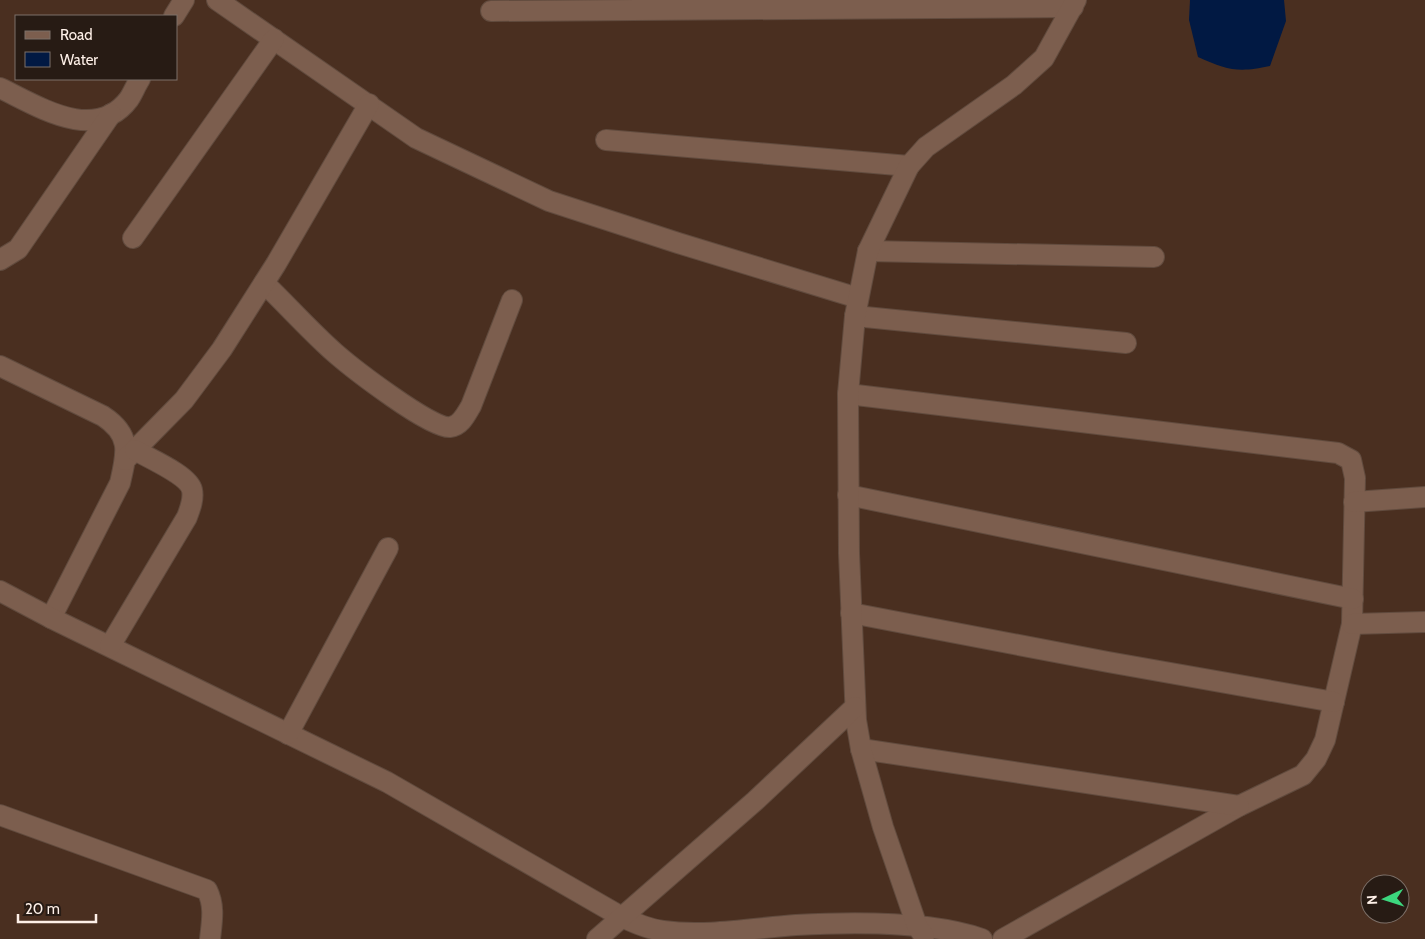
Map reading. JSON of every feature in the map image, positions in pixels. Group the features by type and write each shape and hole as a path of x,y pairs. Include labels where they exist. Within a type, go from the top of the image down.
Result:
{"street":[{"path":"175,15 184,0"},
{"path":"217,0 416,138 549,201 678,243 856,307 1126,342"},
{"path":"492,11 1075,4"},
{"path":"922,933 883,827 861,749 856,707 848,495 848,394 856,307 868,251 909,166 926,146 1014,85 1044,58 1075,4"},
{"path":"133,238 274,39"},
{"path":"0,260 18,249 111,114 128,100 139,80"},
{"path":"0,88 62,118 90,122 111,114"},
{"path":"52,618 120,483 130,455 184,400 222,349 264,283 368,104"},
{"path":"606,140 909,166"},
{"path":"868,251 1154,257"},
{"path":"264,283 336,353 391,396 438,426 450,428 461,422 471,406 512,300"},
{"path":"0,366 103,416 117,426 130,455 183,478 192,489 192,502 182,525 110,646"},
{"path":"848,394 1338,453 1352,460 1355,478 1352,624 1325,740 1316,759 1303,775 1239,806 1003,939"},
{"path":"848,495 1353,599"},
{"path":"1354,502 1425,497"},
{"path":"288,734 388,548"},
{"path":"0,590 52,618 387,782 620,916 642,926 662,932 696,934 798,925 922,933 961,932 982,939"},
{"path":"852,613 1334,702"},
{"path":"1352,624 1425,622"},
{"path":"597,939 620,916 756,801 856,707"},
{"path":"861,749 1239,806"},
{"path":"0,815 207,890 212,900 213,915 210,939"}],"water":[{"path":"1190,0 1284,0 1286,21 1270,66 1241,70 1233,69 1198,57 1189,20"}]}
